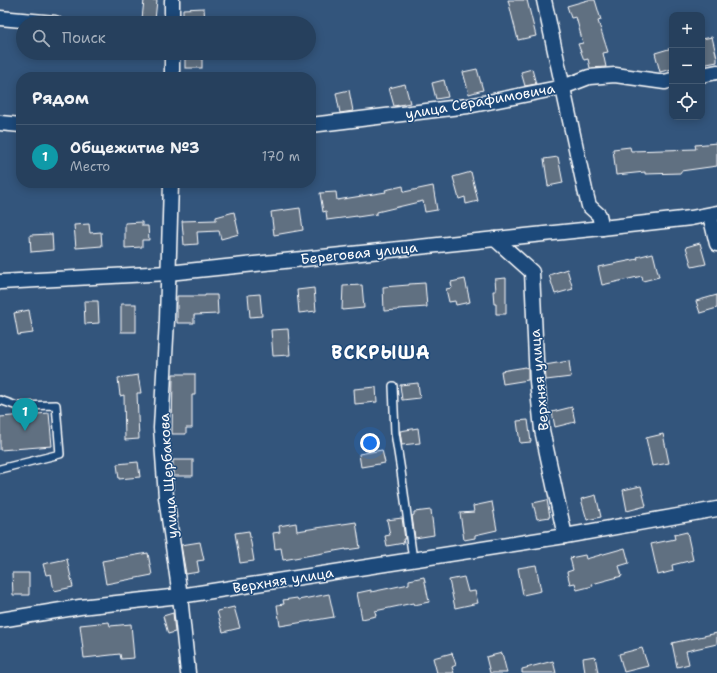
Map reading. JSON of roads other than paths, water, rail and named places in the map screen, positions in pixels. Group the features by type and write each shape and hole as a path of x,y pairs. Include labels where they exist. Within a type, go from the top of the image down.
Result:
{"street":[{"path":"172,0 172,16"},
{"path":"544,0 589,206 599,215 602,228"},
{"path":"0,18 16,19"},
{"path":"172,60 172,72"},
{"path":"705,74 717,72"},
{"name":"улица Серафимовича","path":"316,125 468,106 563,87 589,77 615,75 665,82 669,81"},
{"path":"0,123 16,125"},
{"name":"улица Щербакова","path":"171,188 161,428 166,497 180,596 188,673"},
{"path":"713,214 717,244"},
{"name":"Береговая улица","path":"0,282 168,273 602,228 691,218 713,214"},
{"name":"Верхняя улица","path":"495,239 532,272 537,381 542,430 565,536"},
{"name":"Верхняя улица","path":"0,620 80,607 180,596 413,560 565,536 717,509"}],"lane":[{"path":"393,386 395,433 402,472 413,560"},
{"path":"0,400 17,406 56,405 60,454 0,469"}],"place":[{"name":"Общежитие №3","path":"25,431"}],"district":[{"name":"ВСКРЫША","path":"381,353"}]}
